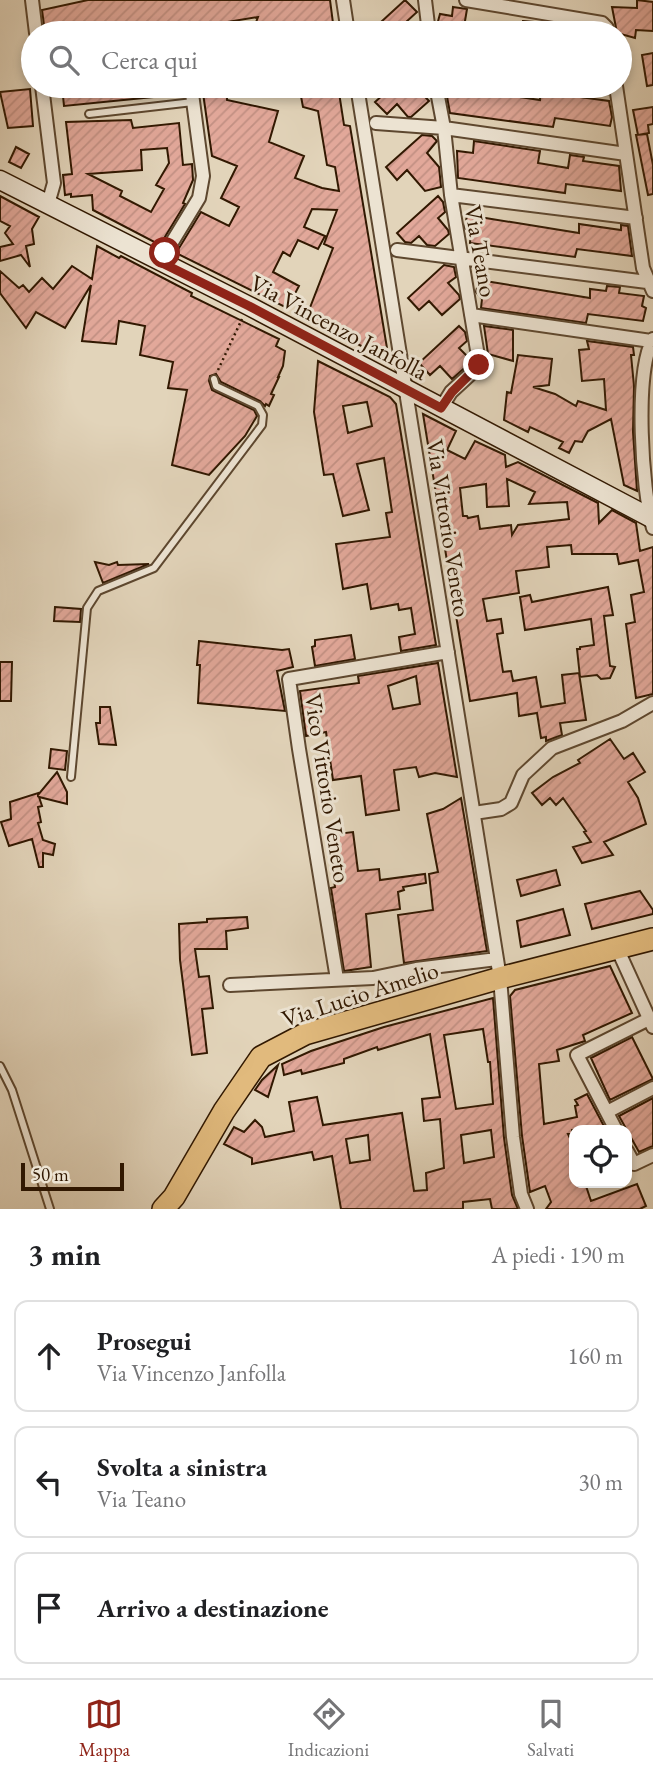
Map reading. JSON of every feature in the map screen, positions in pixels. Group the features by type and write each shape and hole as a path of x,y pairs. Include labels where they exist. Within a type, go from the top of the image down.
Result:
{"main road":[{"name":"Via Vincenzo Janfolla","path":"0,180 249,306 652,522"},
{"name":"Via Lucio Amelio","path":"163,1209 174,1197 224,1111 261,1057 305,1034 499,968 617,948 653,939"}],"street":[{"path":"32,0 35,21"},
{"path":"343,0 346,21"},
{"path":"425,0 428,21"},
{"path":"466,0 591,21"},
{"path":"43,98 53,177 48,204"},
{"path":"160,262 202,191 203,176 192,98"},
{"name":"Via Vittorio Veneto","path":"359,98 499,968 513,1137 521,1194 527,1209"},
{"name":"Via Teano","path":"438,98 479,365 452,392 441,408"},
{"path":"397,250 650,286 636,218 618,98"},
{"path":"376,123 444,128 626,154"},
{"path":"451,195 636,218"},
{"path":"471,315 652,340 643,382 641,409 652,522"},
{"name":"Vico Vittorio Veneto","path":"337,979 289,679 448,652"},
{"path":"474,813 501,810 511,803 523,775 552,748 622,721 653,704"},
{"path":"614,1125 577,1055 651,1023 617,948"},
{"path":"230,985 373,978 416,969 499,968"},
{"path":"607,1112 653,1087"},
{"path":"632,1160 634,1164 653,1155"}],"lane":[{"path":"89,114 193,102"},
{"path":"71,777 87,608 98,591 155,568 262,425 263,415 258,406 216,386 214,379"},
{"path":"0,1066 12,1090 50,1209"}],"path":[{"path":"214,379 249,306"}],"building":[{"path":"88,0 330,0 333,21 256,21 258,17 233,21 43,21 42,10"},
{"path":"405,0 417,12 407,21 382,21"},
{"path":"637,0 653,2 653,31 636,30 635,38 632,37 632,21 615,21 612,7 637,8"},
{"path":"453,7 467,9 465,21 438,21 440,14 452,16"},
{"path":"653,53 653,85 647,86 642,55"},
{"path":"21,90 21,98 31,98 33,126 8,128 0,92"},
{"path":"63,98 143,98 64,106"},
{"path":"204,98 227,98 278,111 269,142 304,156 295,178 339,191 335,167 327,165 318,111 303,107 301,98 340,98 344,125 350,126 389,360 306,318 333,248 324,244 337,210 312,209 304,227 325,236 318,249 298,240 290,256 283,252 273,272 299,286 289,305 285,307 176,253 201,212 229,226 239,207 221,198 237,166 212,156"},
{"path":"380,98 426,98 429,101 411,117 397,104 387,114 375,102"},
{"path":"447,98 587,98 609,101 612,117 610,126 555,118 553,127 450,113"},
{"path":"653,107 653,124 648,125 649,133 638,135 633,110"},
{"path":"131,120 133,128 179,123 183,165 192,164 193,180 183,203 185,204 160,245 93,210 92,195 65,195 63,175 72,174 66,122","holes":["167,148 169,163 156,185 164,189 151,212 120,196 122,191 88,174 142,170 141,150"]},
{"path":"647,134 653,165 653,194 648,195 636,135"},
{"path":"422,135 432,136 437,141 427,153 439,167 441,187 425,191 407,170 397,180 386,167"},
{"path":"474,141 540,151 538,163 568,168 570,155 584,157 583,161 619,166 621,191 566,184 565,193 458,178 457,151 473,153"},
{"path":"16,147 29,154 21,168 9,162"},
{"path":"0,196 39,217 32,229 34,244 26,246 30,267 21,255 0,261 0,247 13,244 5,233 10,226 0,221"},
{"path":"438,196 443,202 445,212 438,218 449,234 435,246 427,245 419,236 411,243 405,242 397,233"},
{"path":"467,215 579,233 579,224 621,230 621,225 628,226 632,256 577,249 575,257 470,243 471,233 465,228"},
{"path":"97,246 279,339 276,346 285,351 283,366 269,406 221,382 216,374 210,376 212,390 254,410 257,416 245,436 209,475 172,465 187,390 168,388 173,362 140,355 145,326 119,321 116,344 82,341 91,285 65,328 36,312 26,328 0,293 0,271 19,288 23,285 29,292 42,278 53,289 72,266 92,279"},
{"path":"444,265 454,267 456,277 448,283 460,299 442,315 429,301 419,310 408,298"},
{"path":"479,280 590,298 590,289 606,291 607,286 620,287 619,293 644,296 642,306 646,308 643,321 588,314 586,323 481,308 482,299 476,292"},
{"path":"459,326 465,332 467,341 459,348 470,359 469,364 452,379 440,366 430,375 419,363"},
{"path":"484,326 513,330 513,361 488,354"},
{"path":"587,341 633,347 633,432 637,491 624,485 611,419 588,431 582,442 575,441 569,453 559,448 563,442 530,427 528,432 504,420 507,392 511,393 518,355 552,359 549,385 533,387 555,394 576,406 578,401 606,410 604,379 582,381 579,350 589,349"},
{"path":"318,361 390,397 396,404 436,645 401,651 399,637 415,634 411,608 399,610 398,604 371,609 367,584 343,589 336,544 390,537 386,513 392,512 384,458 357,464 369,510 343,516 333,474 324,475 314,412","holes":["367,402 372,426 348,433 343,406"]},
{"path":"423,414 456,431 447,450 465,459 475,441 505,455 506,467 518,462 598,503 599,523 612,510 636,523 640,551 653,547 653,694 636,698 626,624 635,622 631,595 644,592 638,560 619,564 617,554 572,554 571,545 547,547 549,567 516,571 519,593 483,599 487,621 501,619 503,633 497,634 503,672 511,671 513,681 536,677 541,707 565,703 562,675 579,673 586,720 560,723 562,735 546,741 546,737 541,738 537,713 519,716 517,693 470,701 454,603 460,602 453,559 447,561","holes":["507,479 535,492 529,504 567,502 569,519 518,525 512,535 511,525 480,529 478,516 463,516 460,488 486,484 487,507 509,506"]},
{"path":"95,562 109,565 117,562 118,565 149,564 103,583"},
{"path":"608,587 613,615 604,616 610,666 615,667 610,678 601,679 597,675 580,677 577,649 594,645 591,619 525,630 520,597 530,595 532,602"},
{"path":"55,607 81,609 80,622 54,621"},
{"path":"351,635 355,659 315,666 312,647 315,646 315,640"},
{"path":"199,641 289,649 293,667 277,671 285,711 198,703"},
{"path":"0,662 12,662 11,701 0,701"},
{"path":"438,663 457,777 435,773 419,777 416,767 394,770 399,810 366,815 361,776 333,780 326,732 306,736 300,691 359,683 358,676","holes":["416,676 420,704 393,709 388,686"]},
{"path":"100,707 110,707 116,745 99,744 96,723 100,723"},
{"path":"610,739 624,759 633,753 645,772 628,782 638,798 646,824 604,842 613,855 582,863 573,847 591,842 563,798 556,805 550,798 542,805 532,793 553,777 580,763 578,760"},
{"path":"51,749 67,751 65,770 49,768"},
{"path":"57,772 67,792 67,804 39,797 42,806 38,807 41,822 38,823 43,840 55,844 53,855 43,853 43,867 39,867 32,839 9,846 1,822 11,819 10,802 38,795"},
{"path":"461,798 487,951 404,963 398,915 433,910 429,874 438,872 427,814 443,809"},
{"path":"353,832 358,871 379,869 380,880 425,874 426,883 403,887 404,890 398,892 400,909 366,914 371,967 344,971 331,888 335,887 328,835"},
{"path":"556,870 560,885 521,896 517,880"},
{"path":"640,891 653,914 592,929 585,904"},
{"path":"563,909 570,935 521,947 517,921"},
{"path":"247,917 248,928 226,931 227,949 195,949 199,977 209,976 213,1008 202,1009 207,1053 192,1055 180,960 179,924 207,922 207,919"},
{"path":"610,966 632,1013 583,1035 585,1041 557,1050 559,1061 539,1064 544,1124 577,1117 575,1106 578,1105 575,1100 587,1094 603,1125 569,1125 569,1188 587,1188 591,1201 637,1184 646,1206 640,1209 546,1209 551,1202 545,1186 530,1192 522,1136 510,996 515,990"},
{"path":"493,998 504,1138 512,1195 518,1209 492,1209 490,1199 463,1202 463,1209 341,1209 332,1156 314,1160 312,1152 252,1164 252,1158 224,1144 234,1127 244,1132 255,1120 262,1127 265,1137 294,1131 289,1102 317,1097 323,1125 402,1113 414,1191 427,1190 426,1173 444,1168 440,1119 424,1121 422,1099 440,1097 430,1034 378,1050 377,1047 344,1059 344,1063 302,1074 301,1070 284,1075 282,1064 311,1051 384,1027","holes":["483,1029 490,1062 493,1104 456,1109 444,1035","491,1130 494,1157 464,1163 461,1135","368,1135 370,1160 350,1163 346,1139"]},
{"path":"632,1037 653,1079 610,1100 591,1058"},
{"path":"278,1065 268,1097 255,1090 262,1080"},
{"path":"653,1098 653,1146 639,1152 632,1139 632,1125 624,1125 619,1116"}],"route":[{"path":"165,253 160,262 441,408 452,392 479,365"}]}
